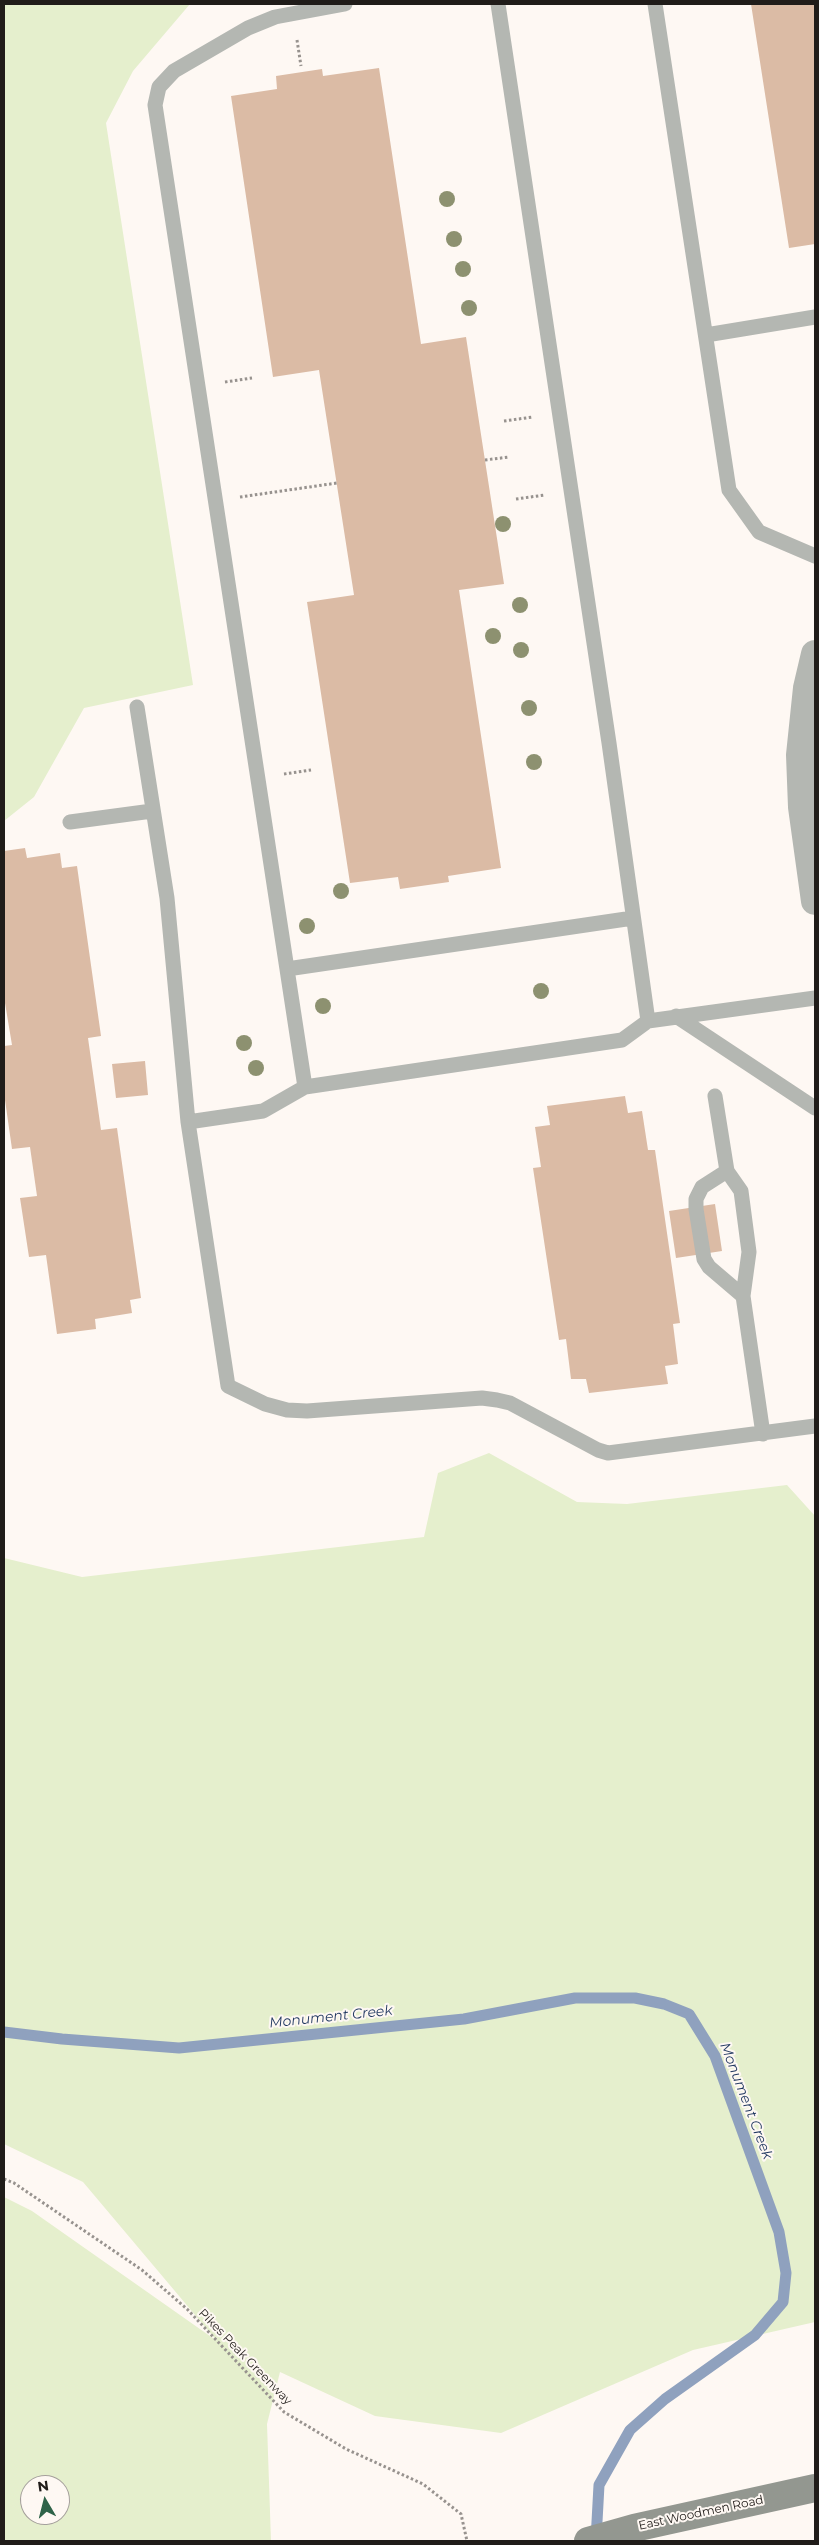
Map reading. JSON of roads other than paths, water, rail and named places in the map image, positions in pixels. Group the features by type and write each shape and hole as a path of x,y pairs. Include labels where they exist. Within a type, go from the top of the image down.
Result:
{"main road":[{"name":"East Woodmen Road","path":"588,2541 634,2528 815,2488"}],"street":[{"path":"815,654 807,688 808,755 802,807 815,901"}],"lane":[{"path":"305,1087 155,105 160,87 174,71 248,28 275,17 345,4"},
{"path":"498,4 608,733 648,1021"},
{"path":"655,4 729,490 758,532 815,556"},
{"path":"706,336 815,317"},
{"path":"137,707 166,898 188,1122 228,1386 265,1404 287,1410 307,1411 482,1398 496,1400 510,1403 598,1450 608,1453 815,1426"},
{"path":"70,822 152,812"},
{"path":"287,969 633,918"},
{"path":"188,1122 263,1111 305,1087 622,1040 648,1021 815,998"},
{"path":"676,1016 815,1108"},
{"path":"714,1096 727,1171 741,1191 749,1252 743,1296 764,1434"},
{"path":"727,1171 702,1187 696,1199 696,1209 704,1259 709,1266 743,1296"}],"waterway":[{"name":"Monument Creek","path":"4,2032 62,2039 179,2048 464,2019 575,1998 635,1998 664,2004 689,2014 715,2056 779,2232 786,2273 783,2302 755,2335 665,2399 630,2430 599,2485 596,2540"}]}
